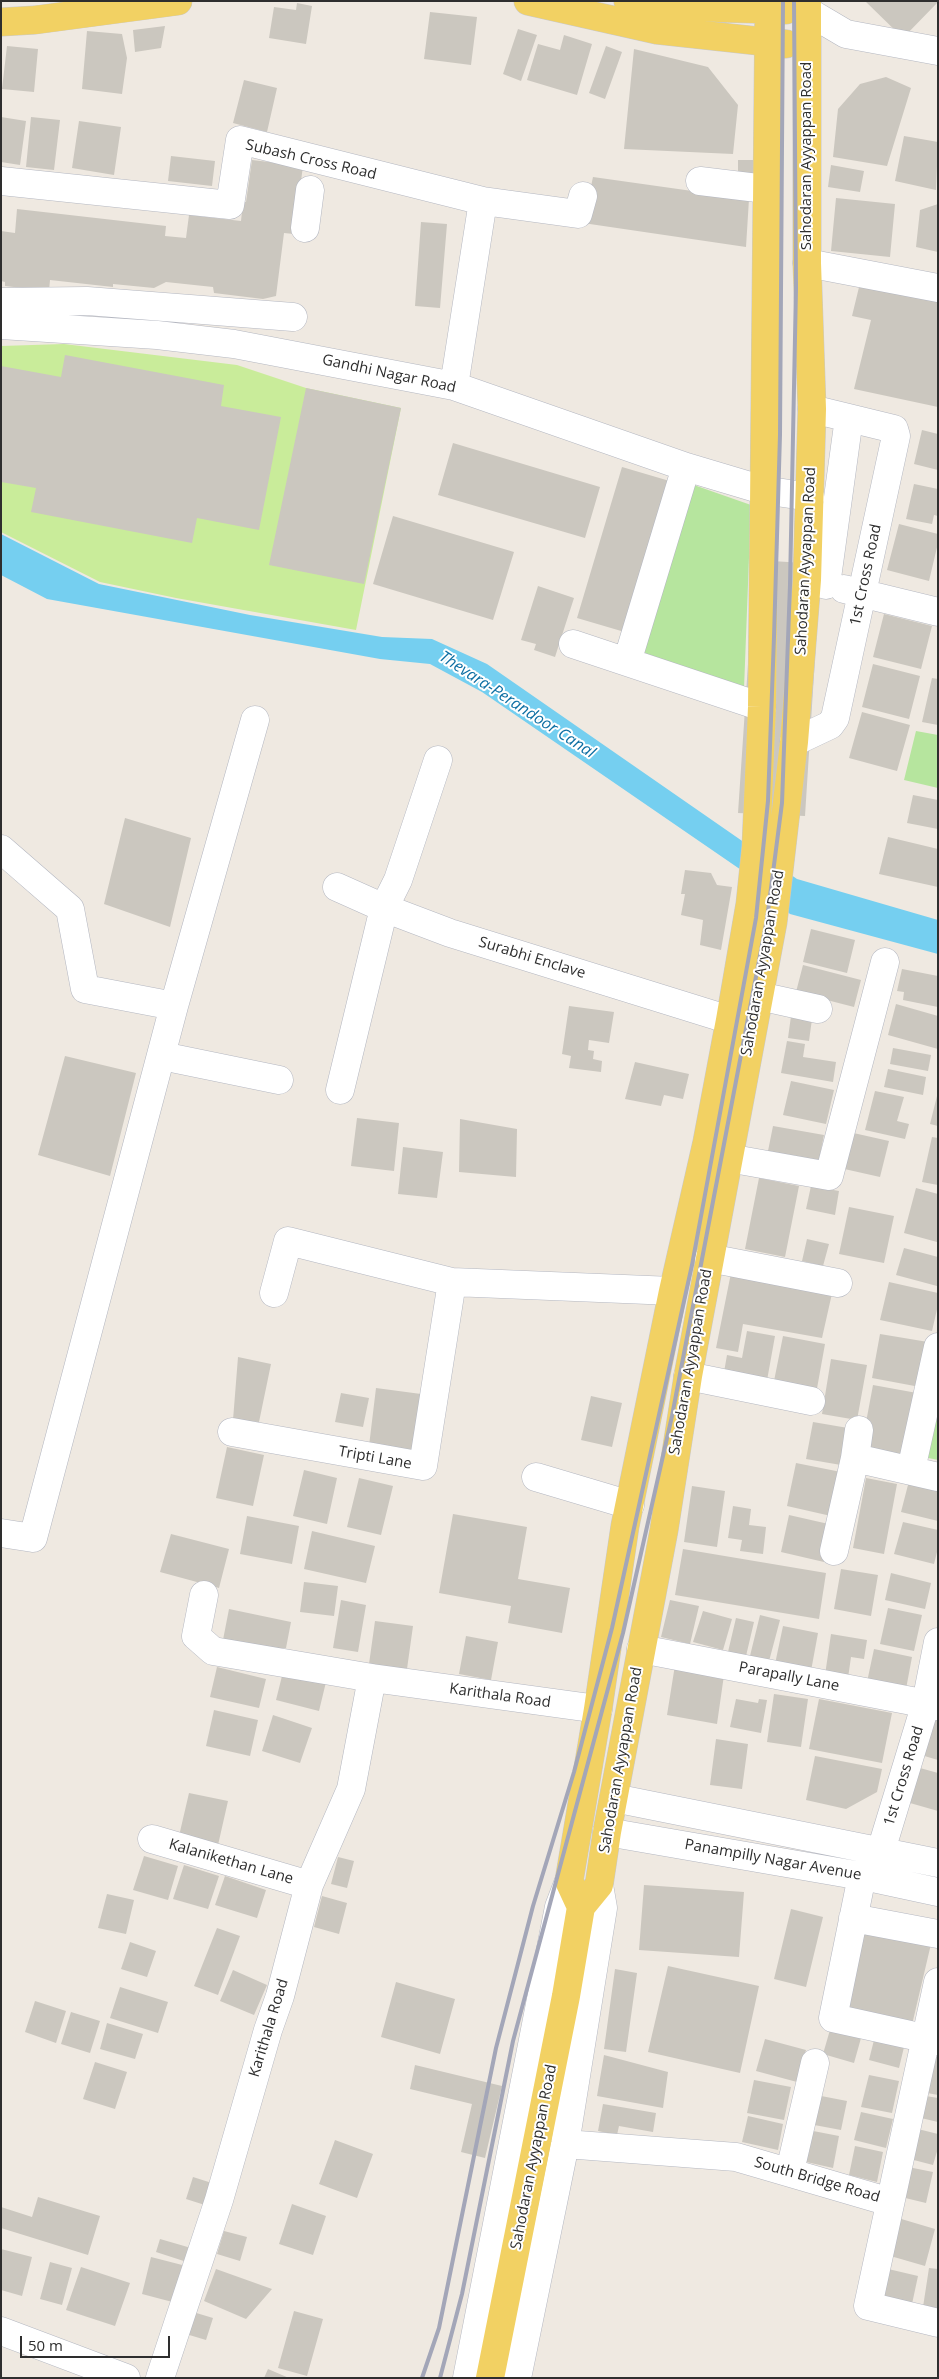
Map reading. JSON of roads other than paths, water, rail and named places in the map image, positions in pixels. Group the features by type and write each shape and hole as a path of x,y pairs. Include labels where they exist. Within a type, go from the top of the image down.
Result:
{"main road":[{"path":"1,22 35,20 178,1"},
{"path":"528,1 657,30 808,46"},
{"path":"628,1 680,6 807,6"},
{"name":"Sahodaran Ayyappan Road","path":"569,1881 586,1786 628,1516 673,1291 707,1142 750,904 756,847 762,707 769,6"},
{"name":"Sahodaran Ayyappan Road","path":"490,2378 566,1996 581,1907 599,1885 607,1832 664,1530 709,1258 773,922 794,742 817,583 810,497 812,409 807,263 807,6"},
{"path":"628,1516 664,1530"},
{"path":"586,1786 593,1812 607,1832"},
{"path":"569,1881 581,1907"}],"street":[{"path":"807,6 846,34 938,51"},
{"path":"808,46 846,34"},
{"name":"Subash Cross Road","path":"1,181 230,205 240,140 483,201"},
{"path":"700,181 766,189"},
{"path":"305,228 310,190"},
{"path":"454,386 483,201 578,214 582,196"},
{"path":"807,263 938,288"},
{"path":"1,302 87,301 293,317"},
{"name":"Gandhi Nagar Road","path":"1,325 157,335 234,344 454,386 686,467 763,490 810,497"},
{"path":"812,409 849,418 817,583 938,612"},
{"name":"1st Cross Road","path":"794,742 832,723 896,434 894,430 849,418"},
{"path":"627,662 686,467"},
{"path":"573,644 762,707"},
{"path":"1,1533 33,1538 174,1006 255,720"},
{"path":"340,1090 384,908 398,880 438,760"},
{"path":"1,849 70,909 85,989 174,1006"},
{"name":"Surabhi Enclave","path":"337,887 384,908 450,933 730,1020"},
{"path":"728,1158 829,1176 885,962"},
{"path":"759,996 818,1009"},
{"path":"162,1056 278,1080"},
{"path":"274,1293 288,1241 452,1282 673,1291"},
{"path":"709,1258 838,1283"},
{"name":"Tripti Lane","path":"232,1432 423,1466 452,1282"},
{"path":"911,1470 937,1345"},
{"path":"688,1376 811,1401"},
{"path":"834,1551 855,1458 859,1430"},
{"path":"855,1458 938,1477"},
{"path":"536,1477 628,1516"},
{"name":"Karithala Road","path":"204,1595 196,1636 213,1651 372,1678 598,1709"},
{"name":"1st Cross Road","path":"931,2040 833,2018 853,1918 868,1877 881,1851 932,1705 938,1642"},
{"name":"Parapally Lane","path":"641,1649 932,1705"},
{"name":"Karithala Road","path":"160,2378 219,2200 268,2030 280,1996 309,1885 351,1789 372,1678"},
{"name":"Panampilly Nagar Avenue","path":"614,1798 647,1807 938,1863"},
{"name":"Panampilly Nagar Avenue","path":"607,1832 868,1877 938,1892"},
{"name":"Kalanikethan Lane","path":"152,1839 309,1885"},
{"path":"467,2378 559,1907 569,1881"},
{"path":"516,2378 565,2144 602,1908 599,1885"},
{"path":"853,1918 938,1934"},
{"path":"890,2202 931,2040 938,1982"},
{"path":"790,2171 815,2064"},
{"name":"South Bridge Road","path":"565,2144 736,2157 790,2171 890,2202 868,2306 938,2323"},
{"path":"1,2331 126,2378"}],"water":[{"name":"Thevara-Perandoor Canal","path":"1,534 99,584 250,615 382,637 432,639 487,664 797,879 938,920 938,954 790,914 747,874 482,692 430,664 380,659 47,599 1,575"}],"railway":[{"path":"422,2378 439,2328 496,2048 533,1906 574,1772 612,1628 692,1265 756,918 768,801 780,435 783,1"},
{"path":"440,2378 462,2294 513,2041 623,1633 672,1416 767,919 782,803 790,585 796,288 794,1"}]}
